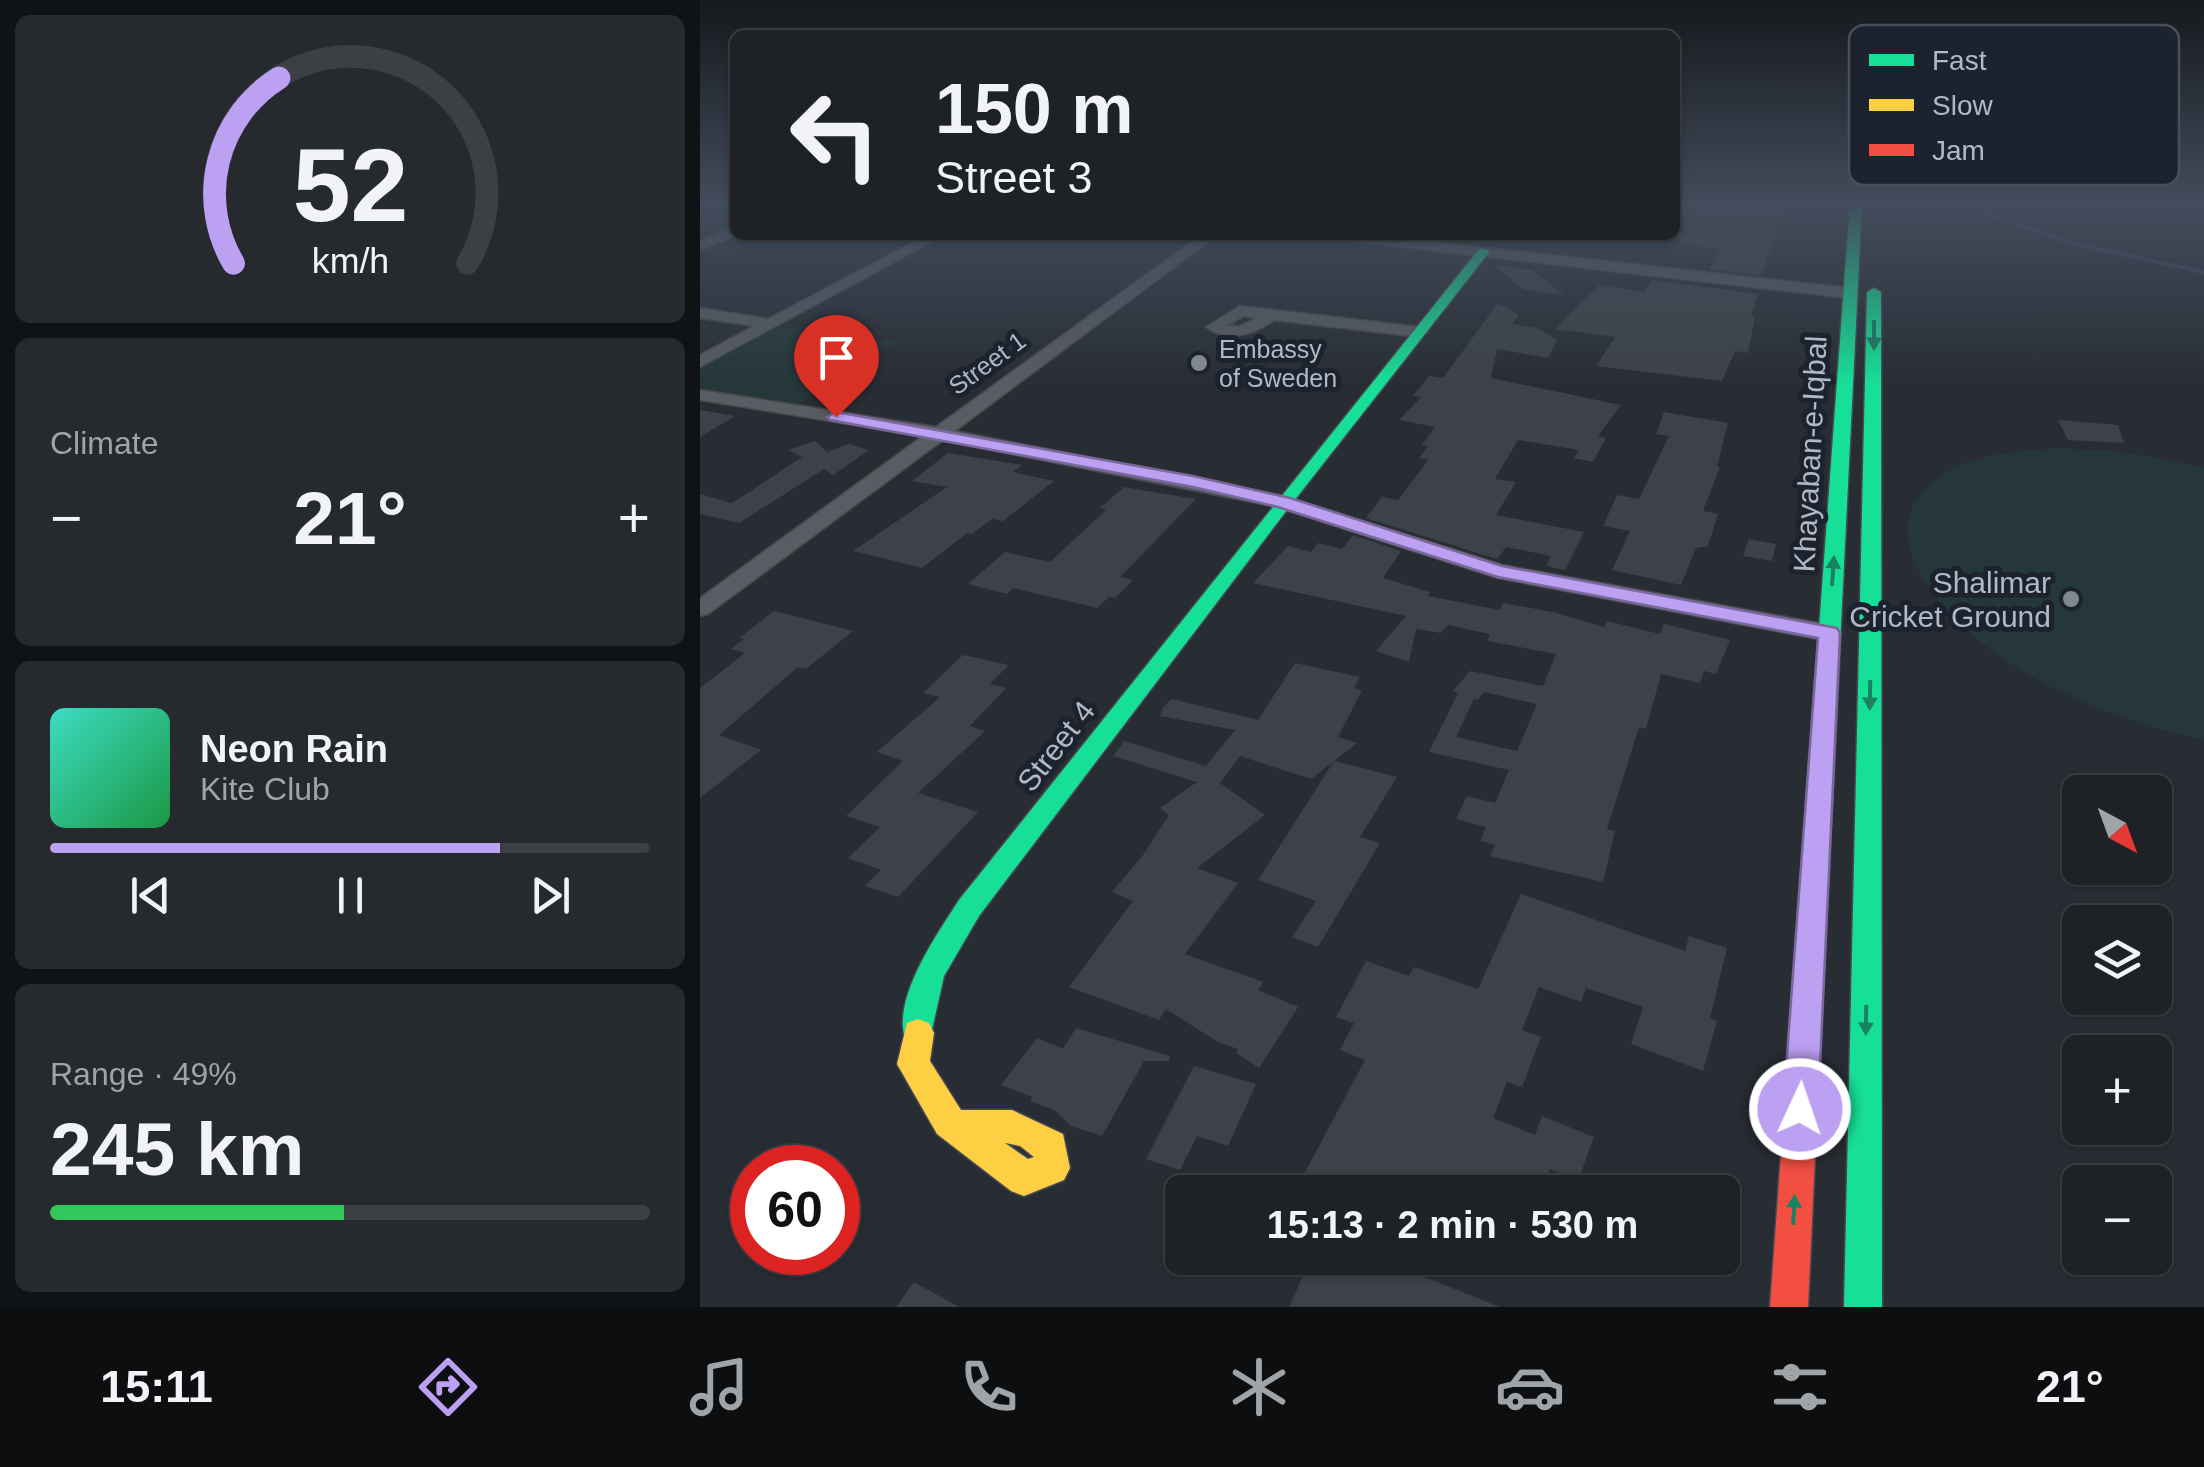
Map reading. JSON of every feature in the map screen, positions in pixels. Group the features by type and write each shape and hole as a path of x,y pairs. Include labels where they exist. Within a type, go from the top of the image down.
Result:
{"main road":[{"name":"Street 4","path":"968,1126 1010,1123 1028,1127 1050,1146 1052,1168 1024,1178 949,1122 914,1064 928,973 969,908 1283,502 1474,264"},
{"name":"Khayaban-e-Iqbal","path":"1788,1307 1851,264"},
{"name":"Khayaban-e-Iqbal","path":"1863,1307 1875,264"},
{"path":"1842,418 1874,422"}],"street":[{"path":"700,362 883,264"},
{"name":"Street 1","path":"700,609 1170,264"},
{"path":"1594,264 1849,294"},
{"path":"1270,315 1245,331 1230,333 1214,327 1240,311 1420,332"},
{"path":"700,313 770,324"},
{"path":"700,394 1096,462 1283,502 1498,571 1829,633"}],"shaded area":[{"path":"773,326 898,342 797,405 700,391 700,366"},
{"name":"Shalimar Cricket Ground","path":"2058,448 2117,451 2204,467 2204,740 2102,710 2029,675 1981,642 1956,619 1933,594 1916,566 1908,539 1911,512 1928,487 1961,465 1984,457"}],"building":[{"path":"1712,264 1765,264 1761,275 1709,269"},
{"path":"1494,265 1532,270 1564,295 1523,289"},
{"path":"1651,280 1758,294 1751,316 1755,316 1748,353 1735,351 1722,381 1596,366 1615,337 1555,329 1599,285 1644,292"},
{"path":"1498,303 1519,315 1512,324 1538,328 1557,340 1548,358 1497,349 1491,378 1621,405 1598,436 1606,438 1593,462 1574,458 1579,450 1518,440 1495,479 1516,482 1496,515 1584,532 1565,570 1546,566 1551,556 1506,547 1497,559 1366,518 1382,497 1398,500 1429,459 1419,458 1428,446 1422,445 1435,427 1399,420 1421,397 1413,396 1429,376 1443,378"},
{"path":"700,410 735,416 700,437"},
{"path":"1664,412 1728,423 1720,467 1703,511 1718,514 1708,546 1696,548 1681,585 1612,570 1630,531 1603,526 1617,495 1639,499 1669,436 1656,434"},
{"path":"2058,420 2118,425 2124,443 2068,440"},
{"path":"815,441 827,452 849,444 869,450 833,475 824,469 739,523 700,514 700,494 731,503 802,457 788,450"},
{"path":"948,453 1022,465 1013,472 1054,481 1003,521 992,519 972,534 967,533 922,568 853,551 947,487 912,481"},
{"path":"1124,487 1196,499 1120,577 1133,580 1115,598 1109,597 1097,608 1013,588 1007,594 968,584 1005,552 1050,562 1106,510 1100,508"},
{"path":"1353,535 1401,551 1383,578 1430,592 1428,596 1500,610 1503,603 1604,627 1607,621 1660,634 1664,624 1730,640 1716,674 1704,671 1700,683 1661,674 1646,729 1639,727 1607,829 1615,831 1603,882 1490,856 1495,845 1480,841 1486,827 1456,819 1467,796 1495,803 1509,770 1429,752 1458,693 1453,691 1470,671 1543,686 1556,654 1487,641 1490,634 1448,625 1441,633 1416,629 1409,662 1376,651 1406,616 1253,583 1288,546 1311,552 1318,543 1342,549","holes":["1484,692 1537,704 1517,751 1456,737 1474,699 1478,700"]},
{"path":"1749,539 1776,544 1772,561 1743,556"},
{"path":"774,611 853,631 806,669 798,667 719,735 761,750 700,798 700,688 745,653 731,649"},
{"path":"963,655 1009,665 990,684 1006,688 970,726 985,731 918,793 978,812 898,897 865,886 881,870 848,858 880,827 846,816 903,761 877,752 940,697 923,693"},
{"path":"1295,663 1360,677 1354,688 1362,690 1338,737 1357,743 1311,779 1240,756 1220,783 1265,815 1197,868 1238,883 1185,954 1263,982 1258,990 1298,1007 1259,1068 1236,1053 1238,1049 1218,1042 1166,1009 1159,1020 1069,987 1133,901 1112,892 1169,815 1160,808 1197,782 1113,756 1124,741 1206,766 1235,730 1160,716 1163,707 1172,699 1258,720"},
{"path":"1334,761 1397,777 1360,837 1380,843 1318,947 1292,937 1316,901 1258,880"},
{"path":"1521,894 1685,951 1689,936 1727,948 1710,1018 1717,1021 1703,1071 1631,1044 1643,1007 1586,988 1581,1002 1539,987 1522,1030 1541,1037 1522,1087 1507,1082 1493,1118 1535,1135 1542,1116 1594,1137 1580,1175 1564,1175 1550,1169 1548,1175 1304,1175 1365,1060 1340,1050 1354,1023 1336,1017 1366,961 1409,976 1414,967 1478,989"},
{"path":"1076,1028 1170,1056 1169,1061 1144,1061 1102,1136 1071,1126 1054,1110 1030,1101 1032,1097 1001,1085 1037,1038 1063,1049"},
{"path":"1194,1066 1256,1084 1228,1146 1197,1136 1180,1170 1146,1159"},
{"path":"1303,1275 1420,1275 1500,1307 1289,1307"},
{"path":"914,1282 959,1307 896,1307"}],"waterway":[{"path":"2167,264 2204,272"}],"traffic: fast":[{"path":"918,1033 929,973 969,908 1283,502 1474,264"},
{"path":"1808,986 1852,264"},
{"path":"1863,1307 1874,292"}],"traffic: slow":[{"path":"918,1033 913,1064 949,1122 1024,1178 1052,1168 1051,1146 1031,1134 1002,1125 968,1126"}],"traffic: jam":[{"path":"1789,1307 1808,986"}],"place":[{"name":"Embassy of Sweden","path":"1199,363"},
{"name":"Shalimar Cricket Ground","path":"2071,599"}],"route":[{"path":"836,417 1193,482 1283,502 1498,571 1829,633 1800,1109"}]}
